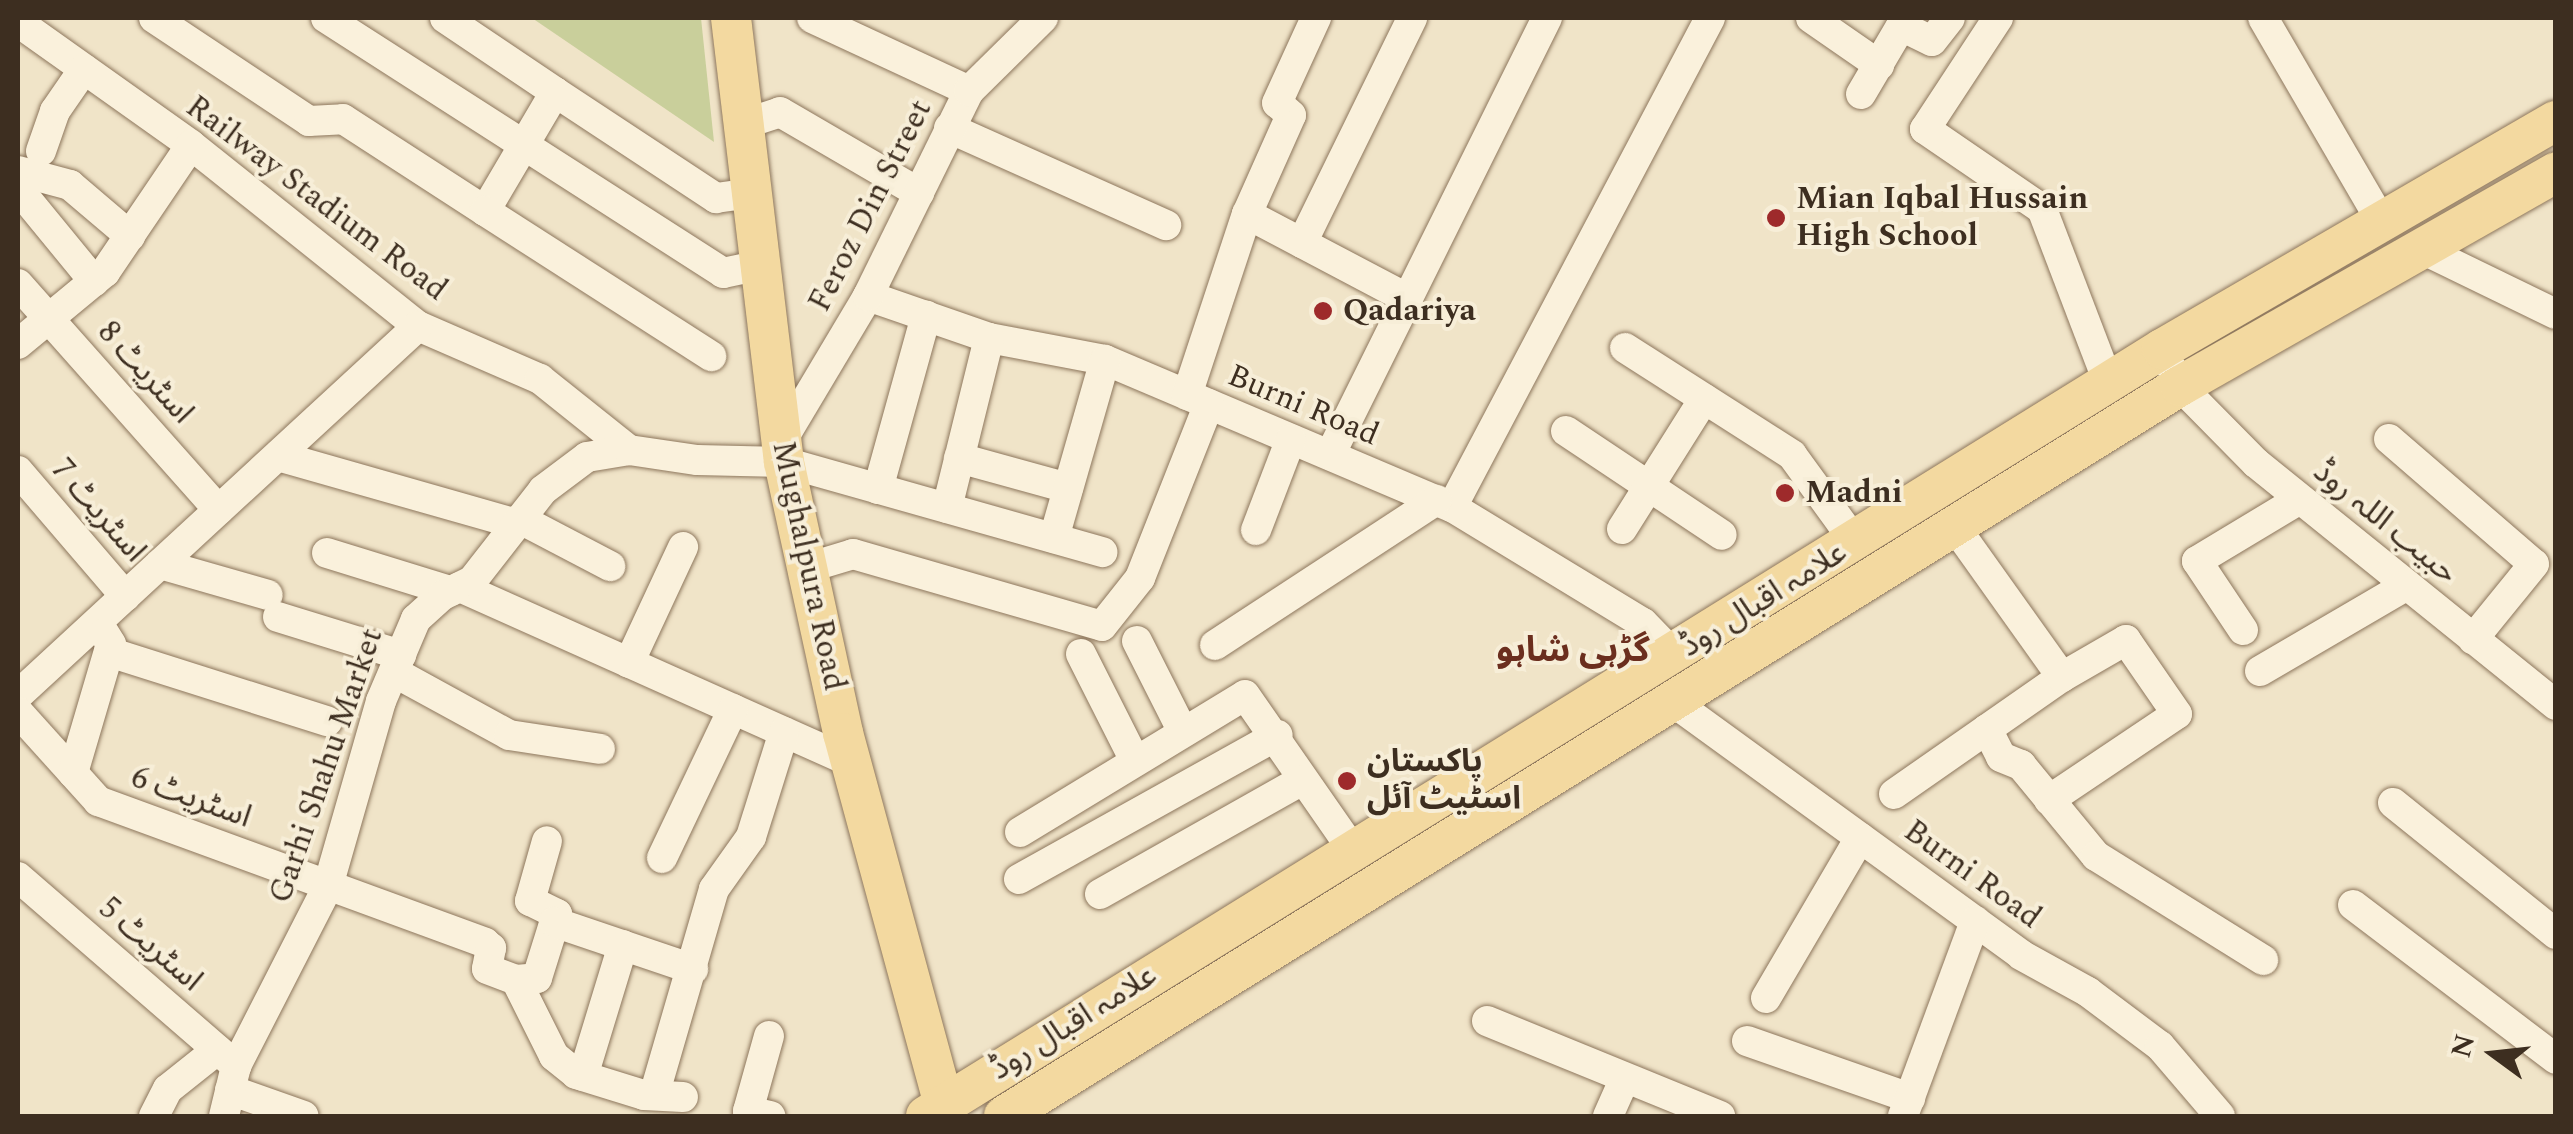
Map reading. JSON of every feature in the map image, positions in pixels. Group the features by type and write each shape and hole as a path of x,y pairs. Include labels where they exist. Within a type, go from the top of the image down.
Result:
{"main road":[{"name":"Mughalpura Road","path":"731,18 783,452 851,762 935,1110"},
{"name":"علامہ اقبال روڈ","path":"935,1110 1368,839 1674,656 2162,349 2556,121"},
{"name":"علامہ اقبال روڈ","path":"1016,1113 2180,386 2556,172"},
{"path":"1368,839 1408,868"}],"street":[{"path":"154,18 309,121 343,119 711,356"},
{"path":"326,18 723,273 760,265"},
{"path":"445,18 716,198 752,194"},
{"path":"812,18 969,92"},
{"name":"Feroz Din Street","path":"783,452 868,296 969,92 1043,18"},
{"path":"807,568 853,554 1102,626 1140,578 1198,400 1247,214 1291,114 1276,103 1316,18"},
{"path":"1302,243 1412,18"},
{"path":"1330,456 1547,18"},
{"path":"1215,645 1445,504 1710,18"},
{"path":"1811,18 1879,66"},
{"path":"1861,94 1904,24 1932,41 1950,18"},
{"path":"1998,18 1925,129 2042,209 2110,384"},
{"path":"2262,18 2382,224"},
{"name":"Railway Stadium Road","path":"18,22 191,145 418,326 540,380 630,450"},
{"path":"84,70 55,111 20,192 94,281"},
{"path":"485,211 556,92"},
{"path":"744,124 780,112 918,193"},
{"path":"949,128 1166,225"},
{"path":"18,344 94,281 130,236 191,145"},
{"path":"28,166 70,185 130,236"},
{"path":"1247,214 1408,299"},
{"path":"2422,249 2556,314"},
{"name":"اسٹریٹ 8","path":"18,284 219,510"},
{"name":"Burni Road","path":"868,296 989,338 1106,360 1445,504 1643,623 1674,656"},
{"path":"878,489 926,316"},
{"path":"18,695 418,326"},
{"path":"947,508 989,338"},
{"path":"1625,348 1792,456 1856,543"},
{"path":"2162,349 2180,386"},
{"path":"1054,538 1106,360"},
{"name":"حبیب اللہ روڈ","path":"2180,386 2300,500 2556,705"},
{"path":"1622,529 1704,399"},
{"path":"1566,431 1722,534"},
{"path":"1256,530 1291,439"},
{"path":"2388,440 2534,564 2474,639"},
{"name":"Garhi Shahu Market","path":"227,1081 328,886 397,663 416,619 472,581 542,490 587,457 630,450 697,460 783,452 878,489 1102,552"},
{"path":"278,456 518,522 610,566"},
{"path":"960,458 1068,488"},
{"name":"اسٹریٹ 7","path":"18,471 126,596"},
{"path":"2243,630 2197,561 2300,500"},
{"path":"1955,527 2062,676"},
{"path":"629,663 683,548"},
{"path":"328,553 455,589 851,762"},
{"path":"160,564 273,606 397,663 509,735 600,748"},
{"path":"2260,670 2406,585"},
{"path":"73,772 109,652 97,621"},
{"path":"1894,794 2062,676 2126,640 2177,714 2050,800"},
{"path":"1137,641 1183,732"},
{"path":"109,652 327,721"},
{"path":"1081,654 1136,761"},
{"path":"1020,832 1245,696 1278,735 1302,780 1368,839"},
{"name":"Burni Road","path":"1672,701 1975,921 2160,1046 2220,1116"},
{"path":"662,858 733,709"},
{"name":"اسٹریٹ 6","path":"18,712 98,801 485,942 491,948 488,969 516,980"},
{"path":"1987,729 2001,757 2021,765 2096,856 2262,960"},
{"path":"547,841 530,901 556,912 554,922 537,978 516,980 554,1056 583,1076 669,1095 693,969 714,889 751,837 784,732"},
{"path":"1019,880 1278,735"},
{"path":"1100,894 1302,780"},
{"path":"2392,803 2556,934"},
{"path":"1766,998 1860,838"},
{"name":"اسٹریٹ 5","path":"18,877 227,1081"},
{"path":"2352,905 2556,1059"},
{"path":"1747,1041 1907,1107 1975,921"},
{"path":"554,922 693,969"},
{"path":"583,1076 623,945"},
{"path":"1487,1021 1720,1116"},
{"path":"768,1036 748,1111 770,1116"},
{"path":"1608,1116 1624,1080"},
{"path":"154,1116 168,1089 227,1081 304,1116"}],"green space":[{"path":"532,18 701,18 714,142"}],"place":[{"name":"Mian Iqbal Hussain High School","path":"1776,218"},
{"name":"Qadariya","path":"1323,311"},
{"name":"Madni","path":"1785,493"},
{"name":"پاکستان اسٹیٹ آئل","path":"1347,781"}],"district":[{"name":"گڑہی شاہو","path":"1573,651"}]}
